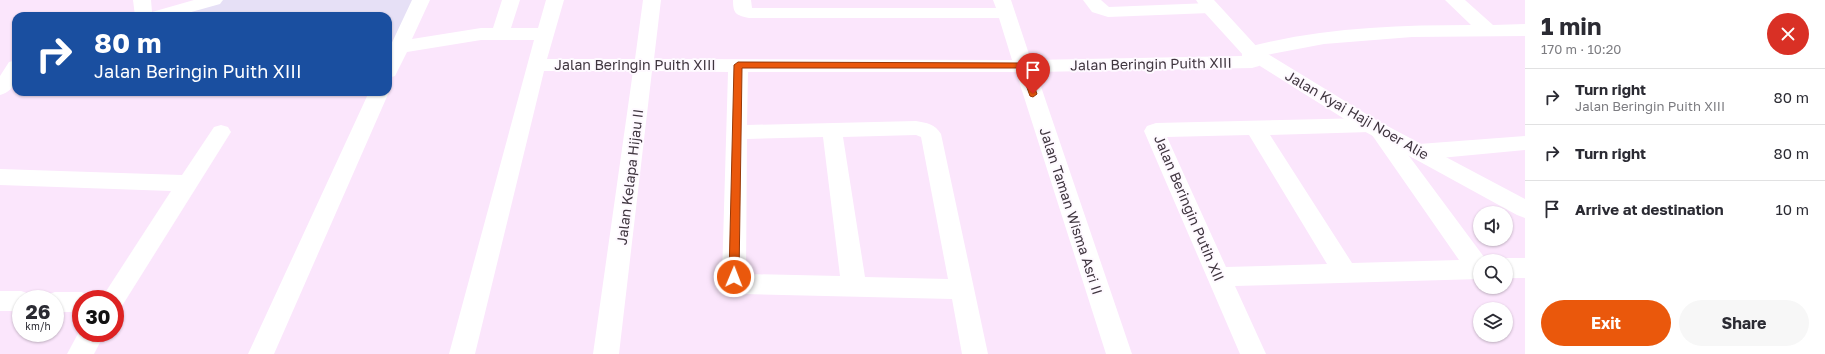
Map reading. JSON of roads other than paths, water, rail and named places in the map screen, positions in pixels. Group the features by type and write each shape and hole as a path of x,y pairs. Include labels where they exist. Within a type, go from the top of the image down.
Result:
{"street":[{"path":"142,0 144,12"},
{"path":"171,12 214,0"},
{"path":"392,64 421,0"},
{"path":"492,34 511,0"},
{"path":"462,354 536,65 555,0"},
{"name":"Jalan Kelapa Hijau II","path":"606,354 652,0"},
{"path":"742,0 742,10 749,13 822,6 1004,6"},
{"path":"1092,0 1095,6 1100,10 1108,12 1208,4"},
{"path":"1454,0 1489,31"},
{"name":"Jalan Kyai Haji Noer Alie","path":"1208,4 1251,52 1374,127 1525,209"},
{"name":"Jalan Taman Wisma Asri II","path":"1004,6 1119,354"},
{"path":"1251,52 1324,38 1412,31 1525,30"},
{"path":"400,48 492,34 545,34"},
{"name":"Jalan Beringin Puith XIII","path":"536,65 1023,65 1252,62 1251,52"},
{"path":"0,59 12,56"},
{"path":"738,65 736,280 744,284 962,289"},
{"path":"261,354 377,96"},
{"path":"1255,127 1374,127 1473,260"},
{"path":"1255,127 1345,273"},
{"name":"Jalan Beringin Putih XII","path":"1253,354 1154,131 1255,127"},
{"path":"737,132 916,128 926,130 931,134 975,354"},
{"path":"832,130 854,286"},
{"path":"119,290 221,132"},
{"path":"1419,152 1525,143"},
{"path":"0,177 188,183"},
{"path":"1513,268 1525,268"},
{"path":"1219,277 1473,269"},
{"path":"0,301 12,301"},
{"path":"80,354 87,342"}]}
